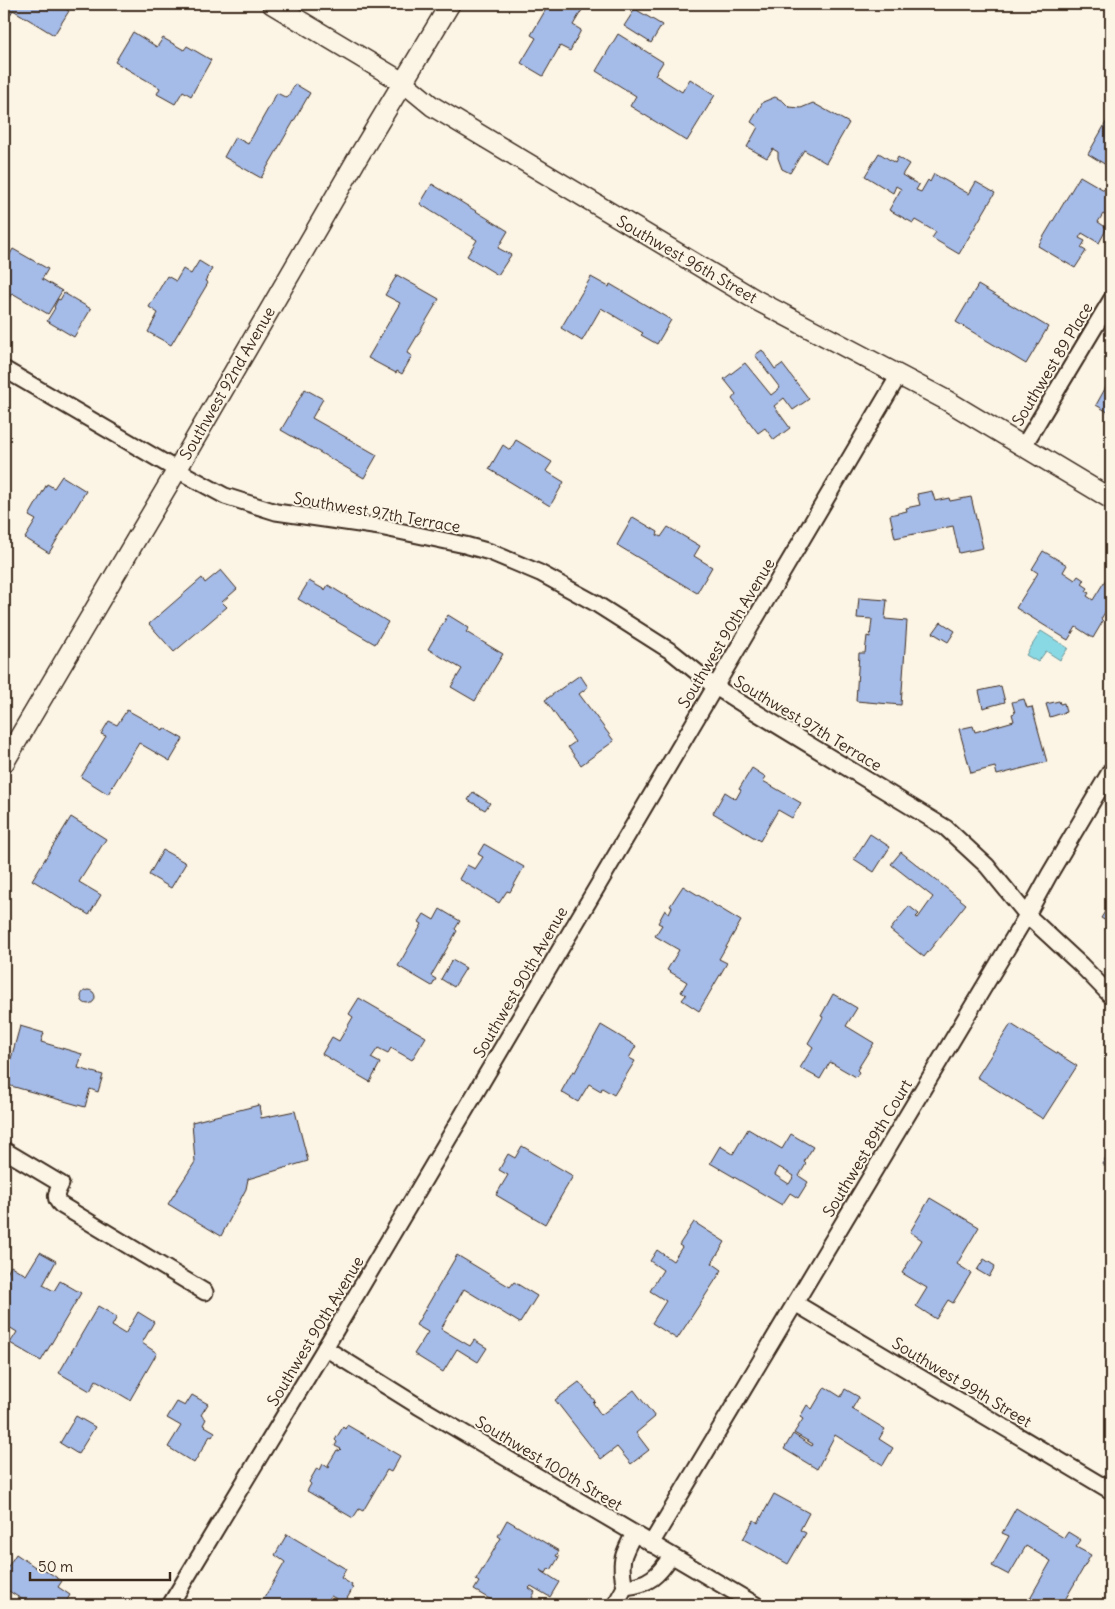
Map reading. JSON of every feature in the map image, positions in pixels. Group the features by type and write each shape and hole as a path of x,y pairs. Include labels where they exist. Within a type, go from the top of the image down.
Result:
{"street":[{"name":"Southwest 96th Street","path":"272,4 404,83 432,106 626,224 756,300 946,400 1111,499"},
{"name":"Southwest 92nd Avenue","path":"4,763 177,470 352,167 450,4"},
{"name":"Southwest 89 Place","path":"1023,447 1111,300"},
{"name":"Southwest 97th Terrace","path":"4,369 225,496 276,512 410,532 465,545 513,561 566,586 672,652 714,686 946,828 987,866 1027,915 1111,996"},
{"name":"Southwest 90th Avenue","path":"170,1605 325,1348 899,375"},
{"name":"Southwest 89th Court","path":"652,1544 1027,915 1048,875 1111,770"},
{"path":"4,1150 61,1184 56,1196 57,1202 61,1205 205,1292"},
{"name":"Southwest 99th Street","path":"795,1303 1111,1491"},
{"name":"Southwest 100th Street","path":"325,1348 418,1406 756,1605"},
{"path":"615,1605 626,1587 621,1570 623,1558 634,1534"},
{"path":"626,1587 638,1586 648,1581 658,1573 671,1556"}],"water":[{"path":"1041,631 1068,648 1060,660 1046,651 1038,662 1026,655"}],"building":[{"path":"4,4 56,4 69,11 54,35 13,10 4,25"},
{"path":"549,4 585,5 573,25 581,30 570,51 560,46 543,76 521,63 536,38 531,35"},
{"path":"635,9 662,25 651,43 624,26"},
{"path":"133,32 157,47 163,38 184,50 187,46 211,60 191,96 183,91 175,104 157,94 160,88 115,62"},
{"path":"618,34 663,62 655,75 682,92 690,79 715,95 687,141 630,106 636,96 596,71"},
{"path":"295,84 310,93 261,178 224,157 235,137 248,144 277,93 287,98"},
{"path":"775,97 789,107 801,108 813,103 849,123 826,163 804,150 790,173 782,169 778,152 773,149 767,158 747,147 758,127 751,122 763,102"},
{"path":"1111,114 1111,168 1088,154"},
{"path":"879,153 895,163 898,157 909,164 902,175 919,185 916,190 921,192 934,174 969,194 976,182 995,193 959,254 932,238 936,232 915,220 913,223 889,210 901,189 896,186 893,193 865,176"},
{"path":"1080,176 1111,194 1111,212 1108,217 1103,214 1098,222 1107,228 1099,243 1082,233 1079,238 1085,241 1081,248 1086,251 1075,268 1038,246"},
{"path":"432,184 508,231 498,248 511,255 498,275 467,256 477,240 420,204"},
{"path":"13,249 48,269 42,279 62,291 48,314 12,293 8,300 4,297 4,265"},
{"path":"199,261 212,269 205,281 208,283 171,345 148,332 158,313 149,307 167,276 176,281 183,269 191,274"},
{"path":"397,275 439,299 407,353 412,356 402,374 397,371 396,373 368,358 400,303 385,295"},
{"path":"591,277 609,287 610,284 671,320 657,344 641,335 643,333 601,308 582,341 561,328"},
{"path":"978,285 1048,327 1026,364 956,322"},
{"path":"64,293 91,309 74,337 47,321 58,299 60,300"},
{"path":"762,350 775,369 782,364 809,399 793,410 784,398 774,406 790,428 774,440 765,428 758,433 732,399 736,394 724,379 745,363 771,395 780,388 755,355"},
{"path":"1111,378 1111,414 1096,405"},
{"path":"305,389 323,399 312,418 377,455 364,478 281,430"},
{"path":"516,440 552,462 546,471 564,482 550,506 489,469 503,445 510,450"},
{"path":"62,476 86,491 49,553 25,538 36,520 29,516 47,484 54,488"},
{"path":"932,491 935,501 949,498 950,501 971,497 983,548 959,553 953,526 895,538 890,515 907,511 906,508 920,505 917,494"},
{"path":"633,517 658,532 657,535 661,537 668,527 700,546 694,556 712,567 697,593 617,545"},
{"path":"1043,551 1067,565 1063,572 1075,580 1078,576 1084,580 1082,584 1088,588 1086,591 1089,593 1087,596 1093,600 1106,579 1111,582 1111,612 1107,609 1101,619 1103,621 1093,638 1076,627 1068,640 1016,608 1038,573 1032,569"},
{"path":"221,570 237,589 222,602 227,607 174,652 149,624 202,578 205,583"},
{"path":"309,581 325,590 328,585 388,622 375,644 298,599"},
{"path":"859,598 887,600 885,619 907,621 901,705 856,701 859,653 865,653 867,636 870,637 872,619 857,618"},
{"path":"448,615 469,628 466,632 503,654 475,701 451,687 462,669 428,649"},
{"path":"941,622 955,631 948,642 933,633"},
{"path":"580,675 588,687 579,694 614,741 581,765 568,747 575,742 545,700"},
{"path":"1001,686 1005,702 983,708 979,691"},
{"path":"1024,699 1027,708 1032,707 1047,762 997,775 995,767 971,773 959,729 973,726 975,732 1014,721 1012,714 1015,713 1012,702"},
{"path":"1059,701 1060,704 1064,703 1066,712 1050,717 1046,704"},
{"path":"127,710 183,739 170,761 139,743 108,794 81,777 106,736 101,734 109,721 117,725"},
{"path":"752,768 766,777 763,781 801,803 792,818 778,810 760,841 713,813 725,792 736,799 741,790 739,789"},
{"path":"473,792 490,803 485,810 468,800"},
{"path":"71,817 106,839 79,882 101,895 89,915 32,880"},
{"path":"870,834 890,847 874,872 854,859"},
{"path":"484,844 524,867 510,892 507,891 499,903 459,879 467,865 475,869 483,857 478,854"},
{"path":"163,850 186,863 171,888 149,875"},
{"path":"901,852 966,904 924,957 890,930 909,906 919,914 916,917 918,918 933,897 891,864"},
{"path":"683,886 741,921 719,959 727,963 699,1011 682,1000 686,995 681,992 687,982 667,970 679,950 655,936 662,925 658,923 665,910 669,913 672,907 670,906"},
{"path":"1111,902 1111,924 1101,918"},
{"path":"440,909 460,921 455,929 457,931 431,976 436,979 432,986 398,966 422,924 419,922 424,914 434,920"},
{"path":"452,960 466,968 454,987 441,979"},
{"path":"88,990 93,992 95,997 93,1002 88,1004 83,1002 81,997 83,992"},
{"path":"833,994 857,1008 846,1026 874,1043 857,1070 859,1072 856,1077 830,1062 820,1079 800,1068 813,1047 808,1043 823,1017 821,1016"},
{"path":"359,998 426,1037 412,1060 391,1048 388,1053 378,1048 371,1058 380,1063 370,1082 322,1054 332,1037 339,1041 353,1017 349,1014"},
{"path":"1011,1024 1077,1066 1043,1119 977,1077"},
{"path":"601,1025 636,1046 629,1058 635,1061 614,1095 602,1088 601,1091 589,1084 578,1102 561,1092 573,1071 575,1072"},
{"path":"20,1026 44,1033 41,1042 82,1054 78,1068 103,1075 98,1092 90,1089 85,1107 4,1084"},
{"path":"259,1105 261,1118 295,1111 308,1161 248,1179 246,1189 221,1236 168,1204 195,1162 192,1122"},
{"path":"748,1129 782,1149 791,1134 813,1147 804,1162 806,1164 799,1176 808,1182 798,1198 790,1193 782,1205 710,1163 720,1146 733,1154","holes":["779,1167 794,1176 789,1184 775,1175"]},
{"path":"522,1146 573,1176 545,1224 496,1195 508,1175 499,1170 508,1154 515,1158"},
{"path":"1111,1149 1111,1169 1102,1164"},
{"path":"930,1198 979,1227 957,1264 971,1273 953,1303 948,1300 936,1319 916,1306 927,1288 902,1273 922,1240 910,1232"},
{"path":"694,1222 725,1242 712,1263 722,1270 677,1339 652,1323 666,1301 650,1291 663,1270 650,1261 657,1250 673,1261 682,1247 679,1245"},
{"path":"40,1252 56,1261 43,1285 54,1291 60,1281 81,1293 41,1361 10,1343 17,1332 4,1324 4,1279 11,1266 26,1275"},
{"path":"457,1255 510,1287 514,1282 537,1296 520,1323 464,1289 441,1329 470,1346 474,1340 487,1348 478,1362 457,1349 443,1372 414,1354 428,1332 416,1325"},
{"path":"984,1259 995,1266 989,1277 977,1270"},
{"path":"98,1306 117,1317 112,1326 125,1334 138,1312 154,1322 142,1343 157,1353 130,1400 96,1380 90,1391 59,1373"},
{"path":"579,1382 595,1401 593,1403 601,1415 634,1390 655,1417 636,1433 649,1450 631,1464 617,1447 601,1459 555,1400"},
{"path":"825,1387 841,1397 845,1389 859,1397 852,1409 885,1429 879,1439 893,1448 883,1465 835,1435 817,1469 784,1449 793,1434 812,1446 813,1444 794,1433 803,1419 800,1417 807,1405 812,1409"},
{"path":"192,1395 208,1404 201,1415 206,1419 203,1425 215,1432 212,1437 210,1436 194,1463 168,1447 181,1426 167,1418 177,1402 185,1406"},
{"path":"76,1416 95,1427 78,1454 60,1443"},
{"path":"347,1425 400,1456 391,1472 387,1470 363,1511 359,1509 353,1518 307,1491 311,1484 309,1482 317,1468 320,1470 323,1464 329,1468 330,1466 328,1465 337,1450 341,1449 335,1446 337,1442 335,1440 343,1427 345,1429"},
{"path":"774,1494 809,1513 800,1530 806,1533 788,1564 743,1539 754,1520 758,1523"},
{"path":"1016,1508 1064,1538 1068,1532 1081,1540 1076,1547 1091,1555 1062,1605 1043,1605 1030,1598 1051,1561 1026,1546 1009,1575 992,1566 1009,1536 1002,1533"},
{"path":"507,1520 559,1551 556,1556 559,1557 551,1570 549,1568 546,1573 540,1570 559,1582 550,1597 531,1586 529,1588 535,1592 532,1598 539,1602 537,1605 500,1605 474,1590 479,1582 476,1580 501,1538 498,1536"},
{"path":"287,1534 346,1569 341,1578 352,1585 351,1587 353,1588 345,1602 331,1596 325,1605 260,1605 285,1562 275,1555"},
{"path":"16,1554 41,1571 42,1568 62,1581 58,1587 70,1595 64,1605 22,1605 23,1600 4,1588 4,1573"}]}
